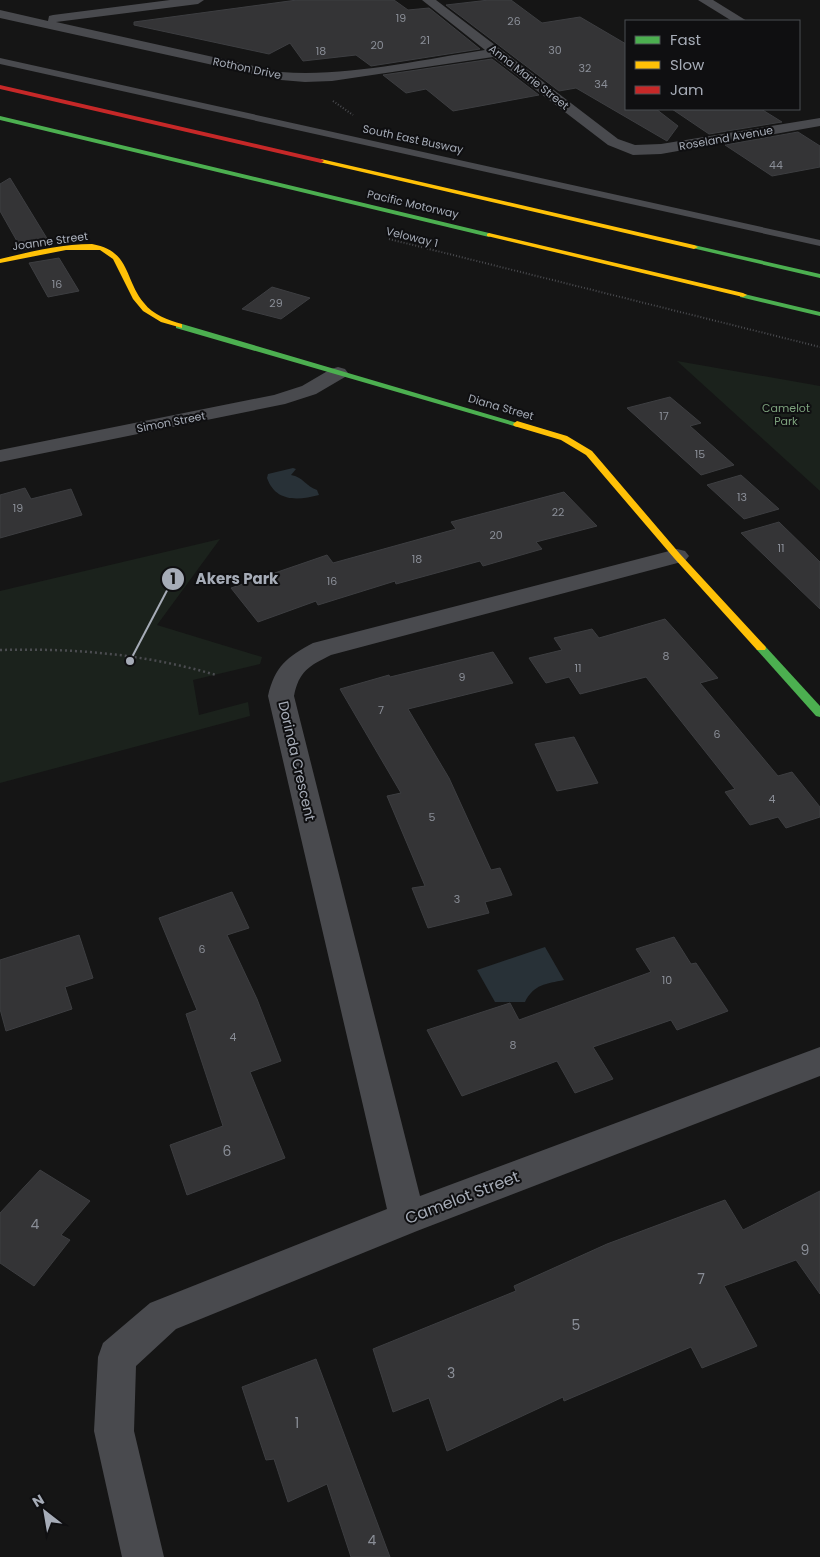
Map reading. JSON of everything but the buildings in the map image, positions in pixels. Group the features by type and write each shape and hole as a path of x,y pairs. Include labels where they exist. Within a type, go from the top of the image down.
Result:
{"main road":[{"name":"Pacific Motorway","path":"0,87 820,276"},
{"name":"Pacific Motorway","path":"0,118 820,314"},
{"name":"Joanne Street","path":"0,261 83,247 103,248"},
{"name":"Diana Street","path":"103,248 113,254 138,302 150,314 169,322 338,373 564,438 589,453 677,556 820,713"}],"street":[{"path":"35,21 198,0"},
{"name":"Anna Marie Street","path":"428,0 613,142 633,150"},
{"path":"704,0 739,20"},
{"name":"Rothon Drive","path":"0,14 281,76 306,78 332,77 497,52"},
{"name":"Roseland Avenue","path":"633,150 661,149 820,122"},
{"name":"Simon Street","path":"0,456 278,400 310,390 338,373"},
{"name":"Dorinda Crescent","path":"407,1218 281,696 284,679 298,662 322,649 677,556"},
{"name":"Camelot Street","path":"143,1557 114,1430 117,1356 163,1316 407,1218 820,1062"}],"lane":[{"name":"South East Busway","path":"0,61 820,243"}],"path":[{"name":"Veloway 1","path":"386,238 820,347"},
{"path":"0,650 52,650 135,656 184,664 216,675"}],"green space":[{"name":"Camelot Park","path":"677,361 820,386 820,491"},
{"path":"220,539 157,625 262,657 260,664 193,680 199,715 248,702 250,716 0,783 0,591"}],"shaded area":[{"path":"293,468 296,469 291,475 317,490 319,495 289,498 276,492 267,478 268,474"},
{"path":"545,947 564,980 537,988 525,1002 495,1002 477,970"}],"traffic: fast":[{"path":"0,118 489,235"},
{"path":"694,247 820,276"},
{"path":"743,295 820,314"},
{"path":"179,326 517,424"},
{"path":"761,648 820,713"}],"traffic: slow":[{"path":"321,161 694,247"},
{"path":"489,235 743,295"},
{"path":"0,261 80,246 102,248 115,257 142,306 159,318 179,326"},
{"path":"517,424 564,438 589,453 677,556 761,648"}],"traffic: jam":[{"path":"0,87 321,161"}],"place":[{"name":"Akers Park","path":"130,661"}]}
